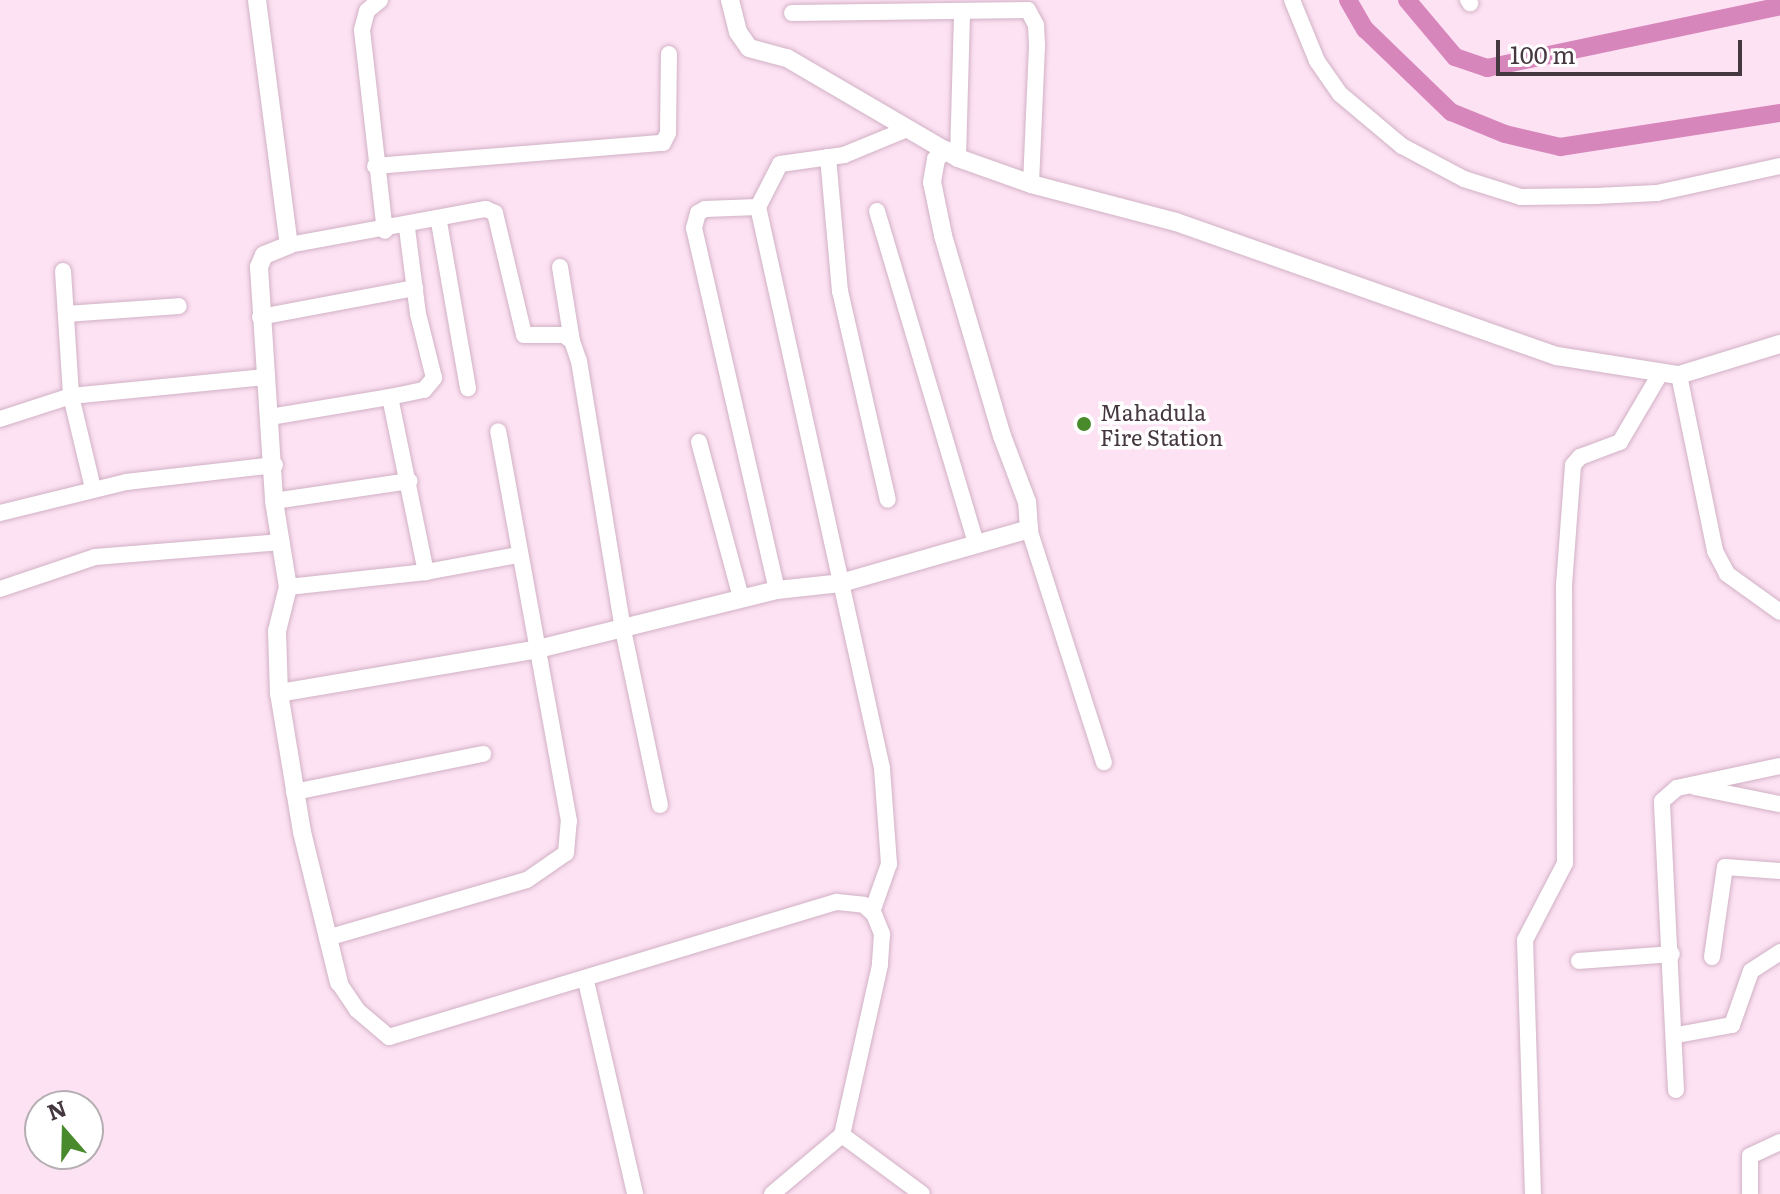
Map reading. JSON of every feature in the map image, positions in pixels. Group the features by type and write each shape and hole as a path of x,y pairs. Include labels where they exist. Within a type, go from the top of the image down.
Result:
{"street":[{"path":"257,0 289,245"},
{"path":"380,0 367,11 362,30 375,166 385,231"},
{"path":"730,0 738,32 749,48 787,58 905,130 952,154 1031,184 1176,222 1557,356 1669,374 1780,344"},
{"path":"1292,0 1317,61 1340,94 1402,146 1464,179 1521,197 1596,196 1657,193 1780,166"},
{"path":"792,13 962,11 1018,7 1032,14 1037,46 1031,184"},
{"path":"952,154 962,11"},
{"path":"375,166 663,143 668,133 669,54"},
{"path":"872,912 889,864 882,768 758,207 780,164 865,149 905,130"},
{"path":"952,154 936,159 932,182 943,235 1002,436 1027,502 1029,529 1104,762"},
{"path":"828,157 840,291 888,500"},
{"path":"758,207 705,209 698,213 694,228 777,590"},
{"path":"572,341 564,335 524,335 495,213 486,209 407,228 289,245 260,259 260,317 275,465 274,501 288,587 277,631 279,693 294,792 327,938 339,983 357,1010 389,1037 586,981 837,902 864,905 872,912 882,934 880,965 842,1135 772,1194"},
{"path":"877,211 976,544"},
{"path":"439,222 468,389"},
{"path":"270,417 424,390 434,378 415,288 407,228"},
{"path":"560,267 622,625 660,805"},
{"path":"63,271 71,396 93,488"},
{"path":"260,317 415,288"},
{"path":"66,314 179,306"},
{"path":"1669,374 1715,551 1727,574 1780,612"},
{"path":"1533,1194 1525,940 1565,863 1564,585 1573,465 1580,457 1620,442 1669,374"},
{"path":"0,419 71,396 265,377"},
{"path":"390,397 410,481 426,572"},
{"path":"327,938 527,880 566,853 569,821 518,555 498,431"},
{"path":"699,442 741,598"},
{"path":"0,513 93,488 275,465"},
{"path":"274,501 410,481"},
{"path":"279,693 538,649 622,625 777,590 841,583 1029,529"},
{"path":"0,589 51,576 95,557 281,542"},
{"path":"288,587 426,572 518,555"},
{"path":"294,792 483,754"},
{"path":"1676,1090 1677,1035 1662,801 1670,791 1688,785 1780,766"},
{"path":"1688,785 1779,804"},
{"path":"1712,957 1725,867 1780,871"},
{"path":"1677,1035 1732,1025 1751,971 1780,952"},
{"path":"1579,961 1672,954"},
{"path":"586,981 635,1194"},
{"path":"842,1135 922,1194"},
{"path":"1750,1194 1750,1156 1780,1142"}],"waterway":[{"path":"1348,0 1365,29 1451,112 1505,134 1560,147 1780,113"},
{"path":"1407,0 1455,57 1487,68 1780,6"}],"place":[{"name":"Mahadula Fire Station","path":"1084,424"}]}
